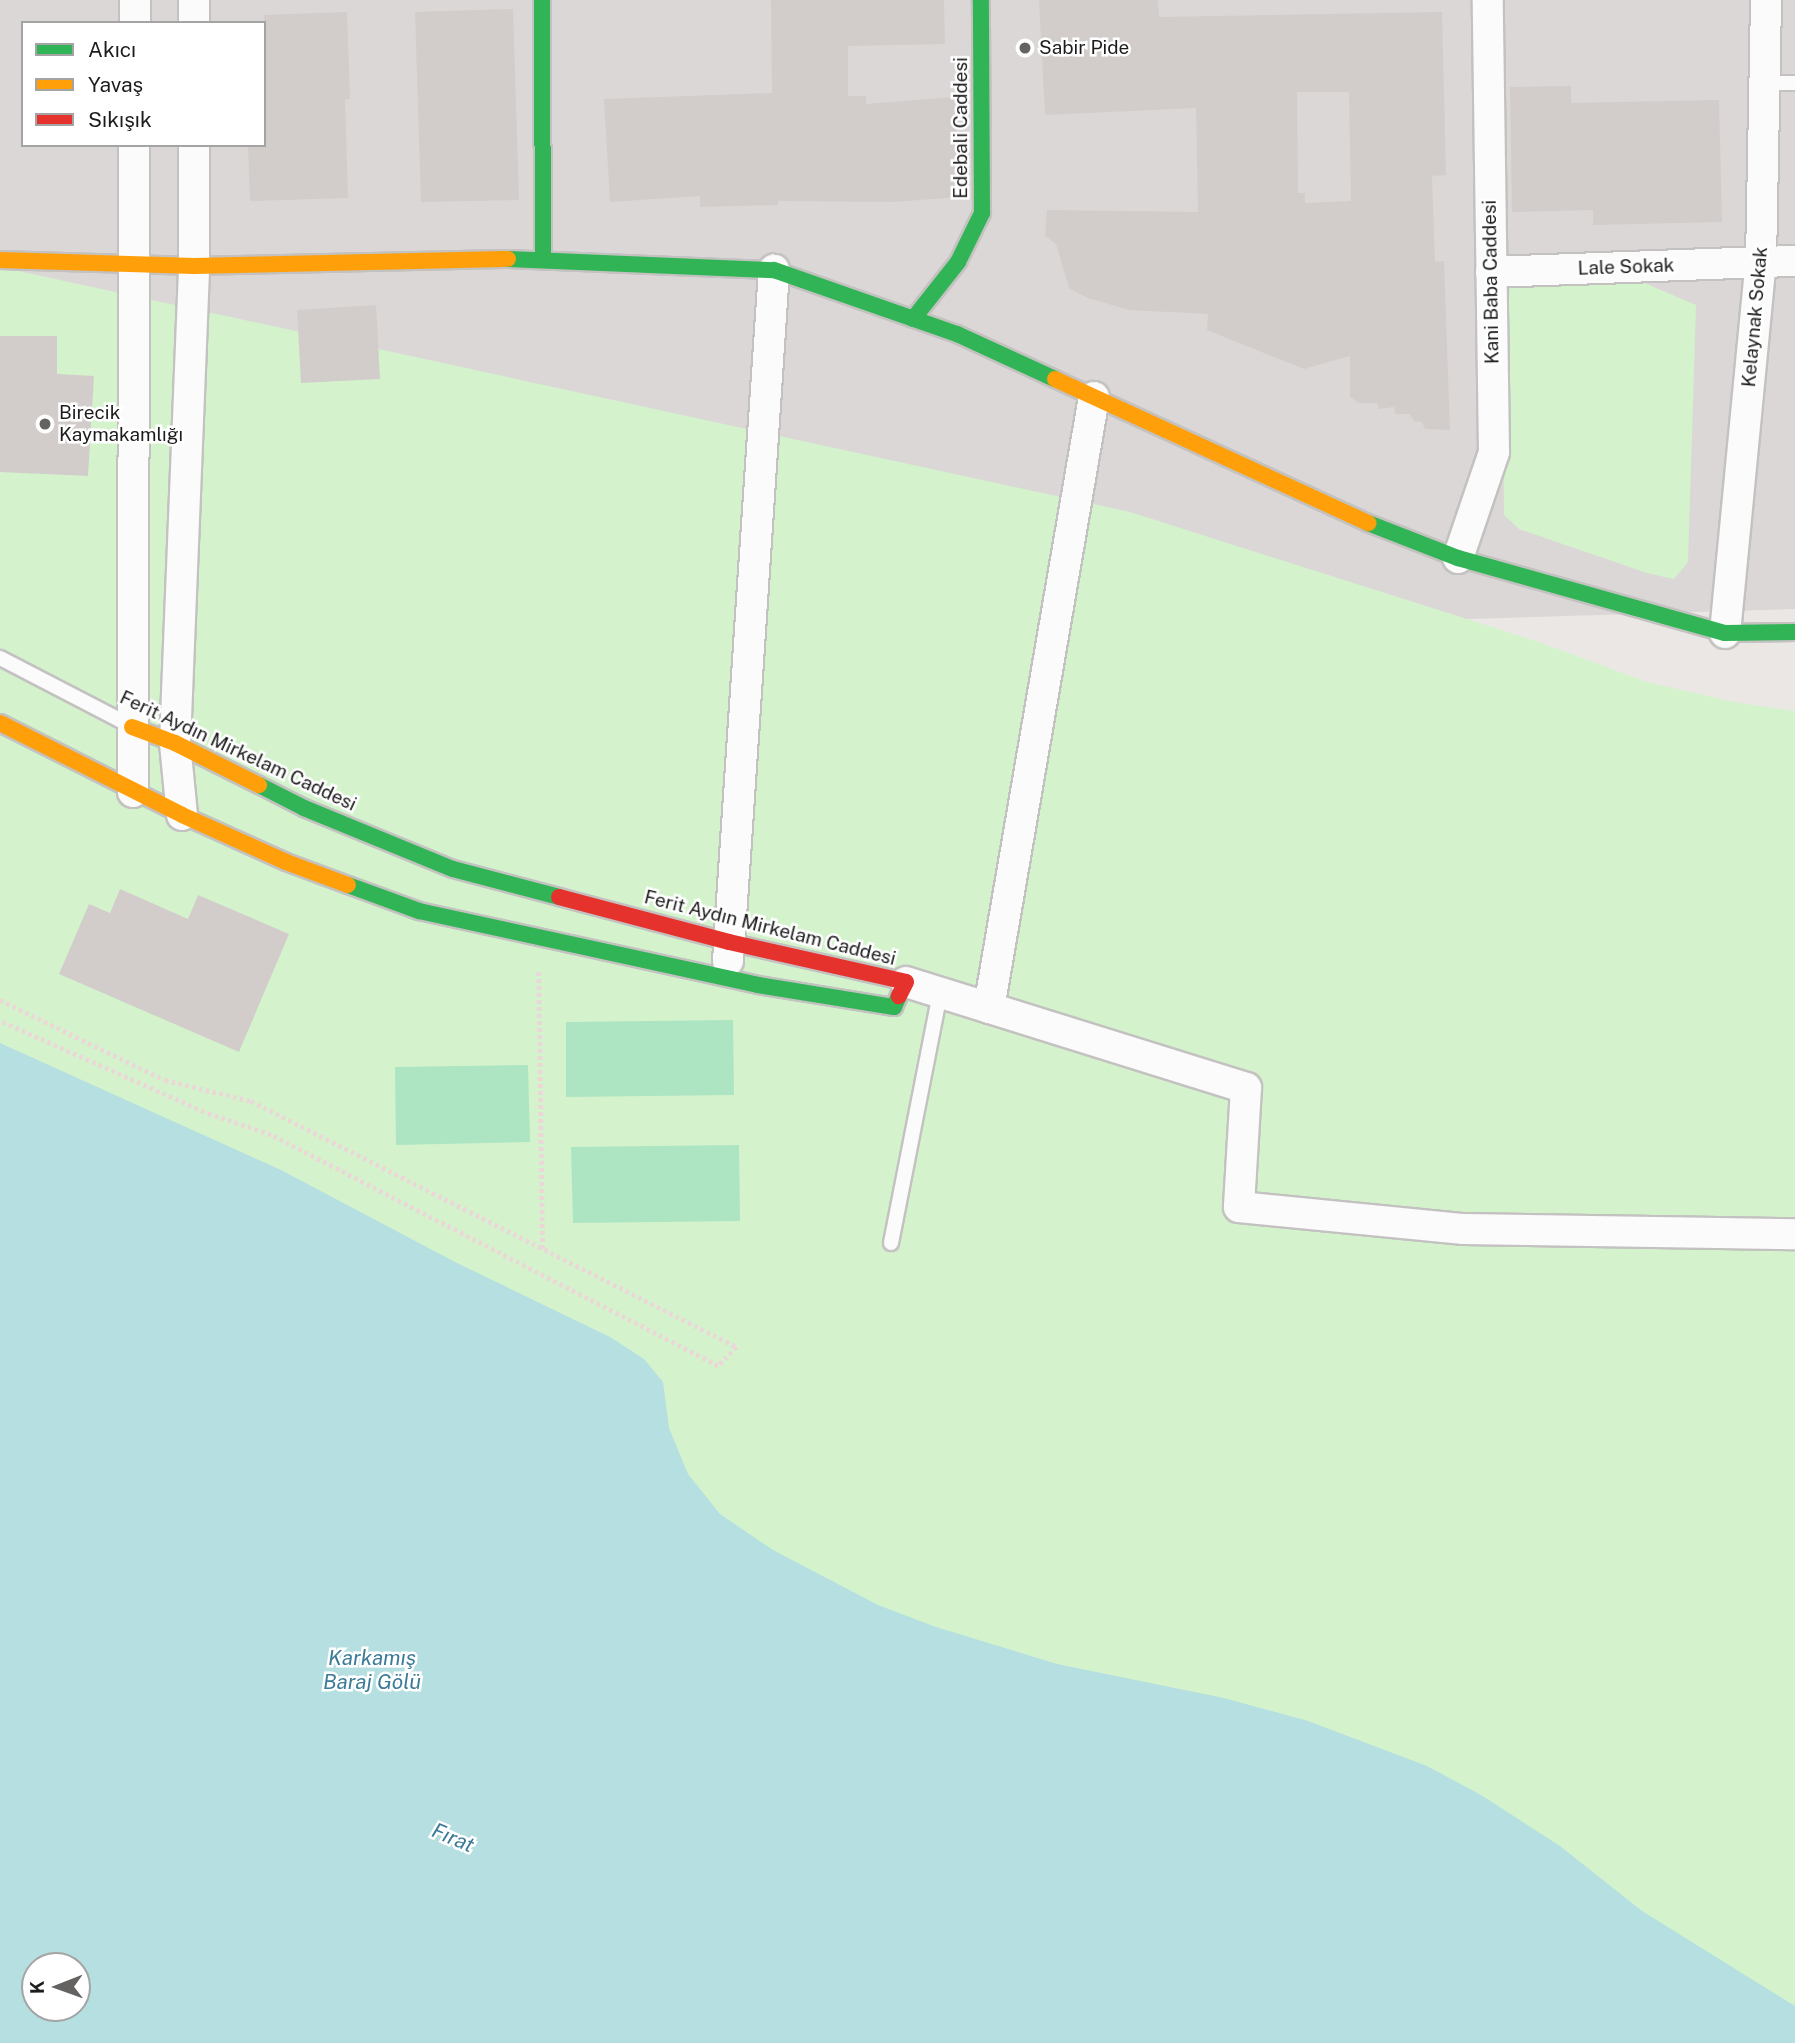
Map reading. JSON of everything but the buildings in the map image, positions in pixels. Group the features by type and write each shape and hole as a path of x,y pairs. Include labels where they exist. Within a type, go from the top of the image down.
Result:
{"street":[{"path":"135,0 135,21"},
{"path":"194,0 194,21"},
{"path":"542,0 544,258"},
{"name":"Edebali Caddesi","path":"913,319 958,262 982,213 981,0"},
{"name":"Kani Baba Caddesi","path":"1458,558 1494,452 1488,0"},
{"name":"Kelaynak Sokak","path":"1725,633 1761,261 1766,0"},
{"path":"133,792 134,147"},
{"path":"182,816 175,743 194,266 194,147"},
{"path":"0,260 194,266 544,258 774,270 957,334 1375,526 1458,558 1725,633 1795,632"},
{"name":"Lale Sokak","path":"1491,272 1795,261"},
{"path":"726,978 774,270"},
{"path":"989,1008 1094,397"},
{"name":"Ferit Aydın Mirkelam Caddesi","path":"0,723 182,816 286,862 419,911 726,978 894,1007 906,982 729,942 453,869 304,808 175,743 132,727"},
{"path":"906,982 1246,1087 1239,1207 1464,1229 1795,1234"}],"lane":[{"path":"1764,83 1795,83"},
{"name":"Ferit Aydın Mirkelam Caddesi","path":"0,658 132,727"},
{"path":"891,1243 940,993"}],"path":[{"path":"538,936 543,1249"},
{"path":"0,1000 165,1080 251,1101 737,1347 718,1366 271,1135 204,1112 0,1021"}],"shaded area":[{"path":"0,0 1795,0 1795,609 1403,621 0,788"}],"green space":[{"path":"0,267 1130,512 1539,642 1647,682 1739,703 1795,711 1795,2043 0,1191"},
{"path":"1642,282 1696,305 1688,562 1674,579 1647,573 1519,529 1504,515 1503,387 1510,286"},
{"path":"733,1020 734,1095 566,1097 566,1022"},
{"path":"528,1065 530,1142 396,1145 395,1067"},
{"path":"739,1145 740,1221 573,1223 571,1147"}],"water":[{"name":"Karkamış Baraj Gölü","path":"0,1043 281,1170 455,1262 610,1337 644,1359 663,1382 669,1428 688,1474 720,1514 773,1550 878,1605 936,1627 1057,1664 1224,1698 1308,1721 1427,1766 1481,1795 1560,1846 1642,1911 1795,2006 1795,2043 0,2043"}],"traffic: fast":[{"path":"542,0 543,258"},
{"path":"913,319 958,262 982,213 981,0"},
{"path":"508,259 774,270 957,334 1055,379"},
{"path":"1368,523 1458,558 1725,633 1795,632"},
{"path":"259,785 304,808 453,869 559,897"},
{"path":"348,885 419,911 758,985 894,1007 899,996"}],"traffic: slow":[{"path":"0,260 194,266 508,259"},
{"path":"1055,379 1368,523"},
{"path":"0,723 182,815 286,862 348,885"},
{"path":"132,727 175,743 259,785"}],"traffic: jam":[{"path":"559,897 729,942 906,982 899,996"}],"place":[{"name":"Sabir Pide","path":"1025,48"},
{"name":"Birecik Kaymakamlığı","path":"45,424"}],"water label":[{"name":"Fırat","path":"453,1838"}]}
